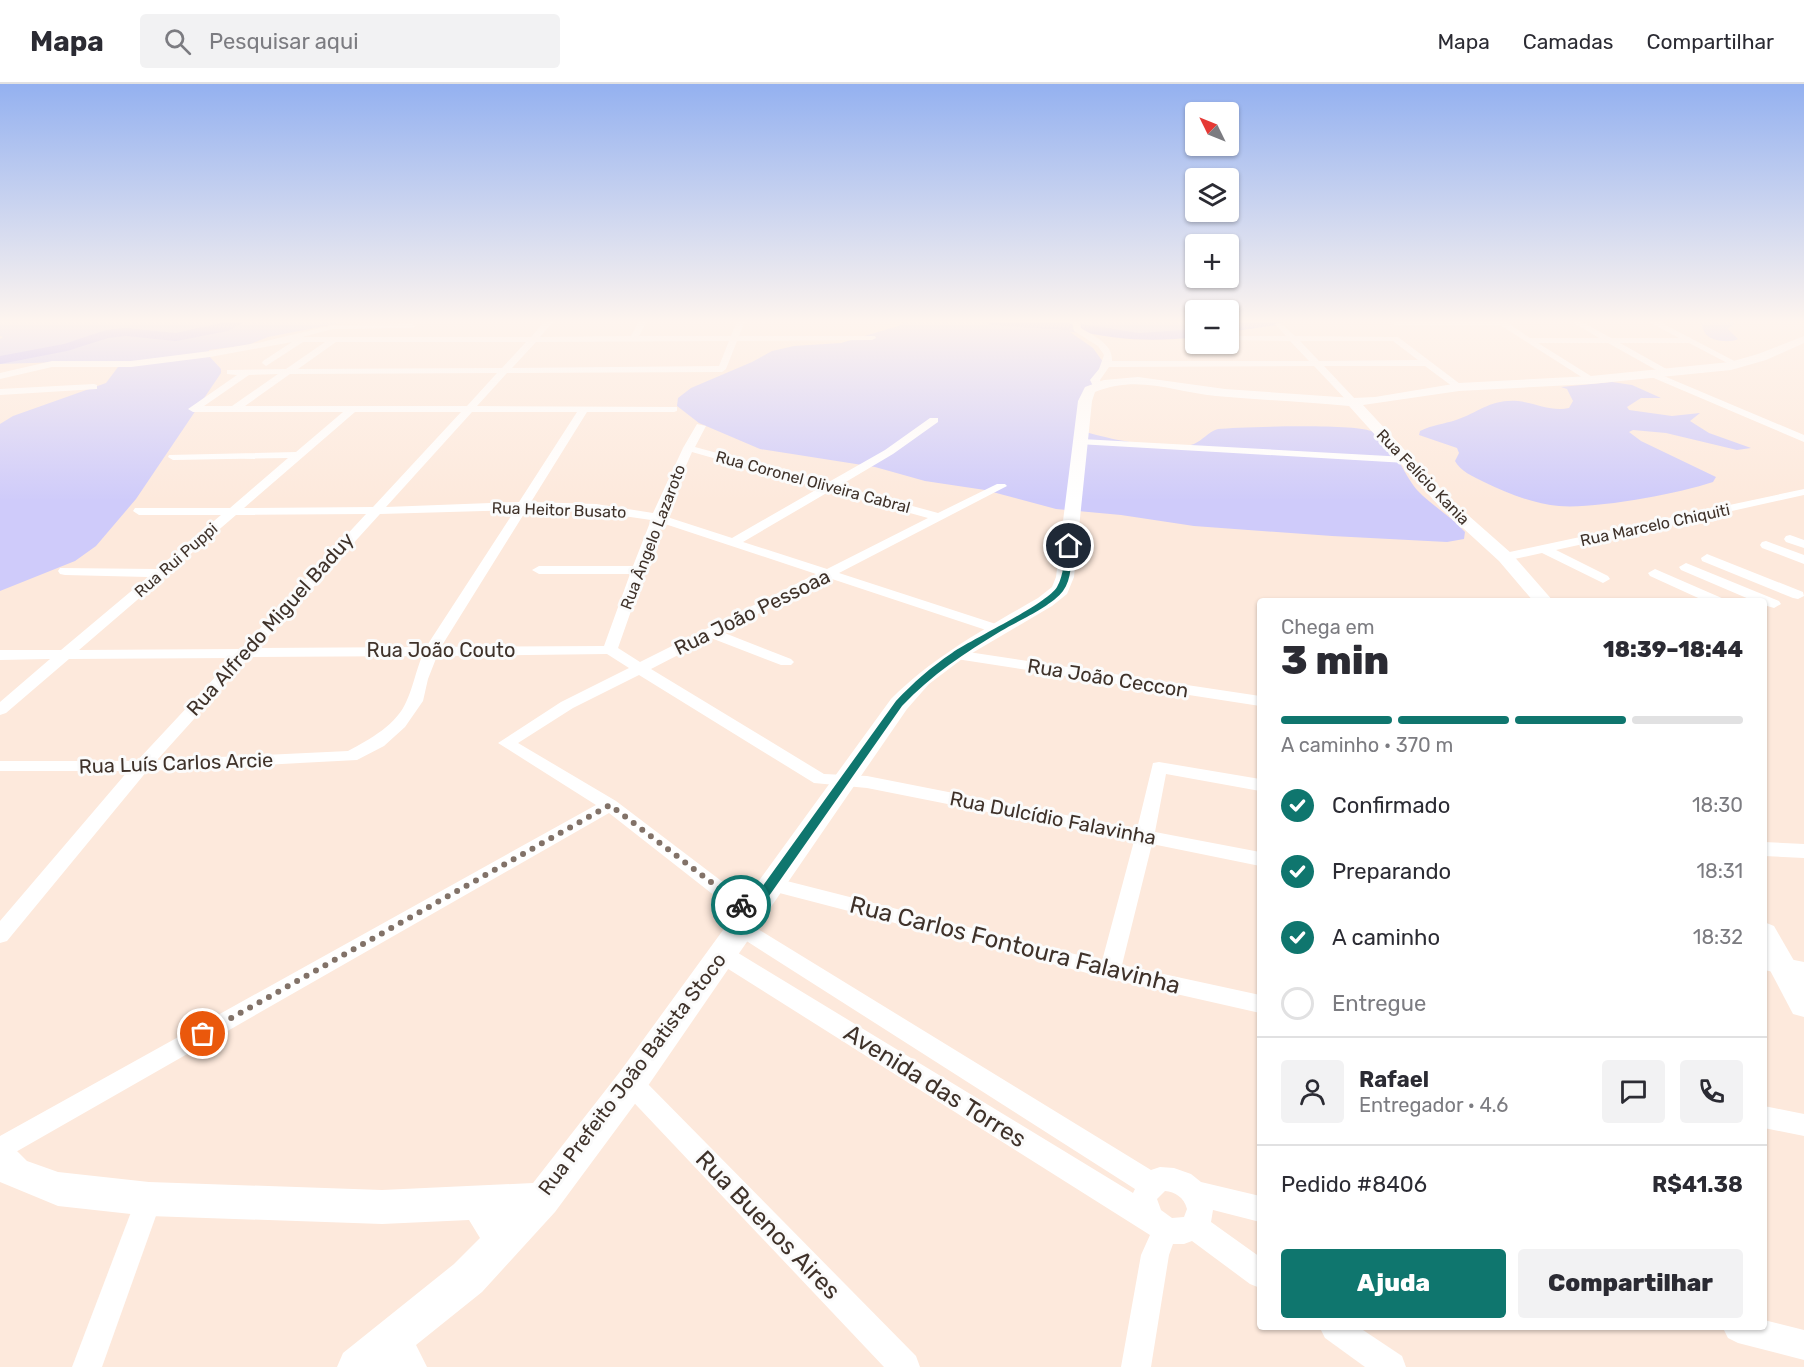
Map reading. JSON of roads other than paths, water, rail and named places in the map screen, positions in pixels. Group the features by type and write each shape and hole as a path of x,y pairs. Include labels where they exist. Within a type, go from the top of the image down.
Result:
{"main road":[{"name":"Rua Prefeito João Batista Stoco","path":"0,1157 15,1173 58,1189 149,1199 382,1207 542,1200 631,1083 899,704 922,680 955,655 1045,602 1060,590 1065,578 1082,442 1092,410 1089,392 1098,381"},
{"path":"1100,381 1107,392 1176,389 1353,402 1375,401 1460,387 1575,381"},
{"name":"Rua Felício Kania","path":"1353,402 1446,504 1505,557 1541,598"},
{"path":"1767,938 1804,1005"},
{"path":"357,1367 398,1354 542,1200"},
{"path":"478,1203 491,1219 501,1243"}],"street":[{"path":"231,381 193,410 674,409"},
{"path":"233,410 274,381"},
{"name":"Rua Alfredo Miguel Baduy","path":"0,935 142,766 243,652 495,381"},
{"name":"Rua Felício Kania","path":"1333,381 1353,402"},
{"path":"1452,381 1460,387"},
{"path":"1668,381 1804,439"},
{"path":"0,392 94,387"},
{"path":"432,650 585,409"},
{"name":"Rua Rui Puppi","path":"0,710 351,410"},
{"path":"732,543 889,452 934,420"},
{"name":"Rua Ângelo Lazaroto","path":"610,650 658,518 700,426"},
{"path":"1082,442 1406,460"},
{"name":"Rua Coronel Oliveira Cabral","path":"688,448 938,517"},
{"path":"173,457 297,455"},
{"name":"Rua João Pessoaa","path":"610,805 506,743 567,705 1001,486"},
{"name":"Rua Marcelo Chiquiti","path":"1505,557 1804,492"},
{"name":"Rua Heitor Busato","path":"139,511 375,511 523,507 601,508 631,511 997,629"},
{"path":"1790,539 1804,544"},
{"path":"1766,545 1804,560"},
{"path":"1545,549 1603,579"},
{"path":"1707,558 1801,594"},
{"path":"1686,567 1752,598"},
{"path":"538,570 640,570"},
{"path":"65,571 162,573"},
{"path":"1654,573 1710,598"},
{"path":"1769,606 1801,594"},
{"path":"710,633 786,663"},
{"name":"Rua Luís Carlos Arcie","path":"0,766 142,766 351,756 378,742 399,724 415,701 420,679 432,650"},
{"path":"610,650 820,779 844,781"},
{"name":"Rua João Couto","path":"0,655 610,650"},
{"name":"Rua João Ceccon","path":"955,655 1257,701"},
{"path":"1110,971 1145,835 1159,767 1257,784"},
{"name":"Rua Dulcídio Falavinha","path":"844,781 867,782 1257,858"},
{"path":"0,1149 610,805 746,920"},
{"path":"1767,849 1804,851"},
{"name":"Rua Carlos Fontoura Falavinha","path":"771,884 1110,971 1257,1003"},
{"name":"Avenida das Torres","path":"746,920 1150,1184"},
{"name":"Avenida das Torres","path":"722,954 1157,1223"},
{"name":"Rua Buenos Aires","path":"631,1083 905,1367"},
{"path":"1767,1118 1804,1125"},
{"path":"1160,1179 1172,1179 1184,1184 1194,1193 1200,1204 1199,1216 1194,1226 1184,1231 1157,1223 1143,1205 1144,1194 1150,1184 1160,1179"},
{"path":"1194,1193 1257,1208"},
{"path":"87,1367 149,1199"},
{"path":"1136,1367 1155,1255 1157,1223"},
{"path":"1194,1226 1257,1272"},
{"path":"1338,1330 1391,1367"},
{"path":"1746,1330 1804,1345"}]}
